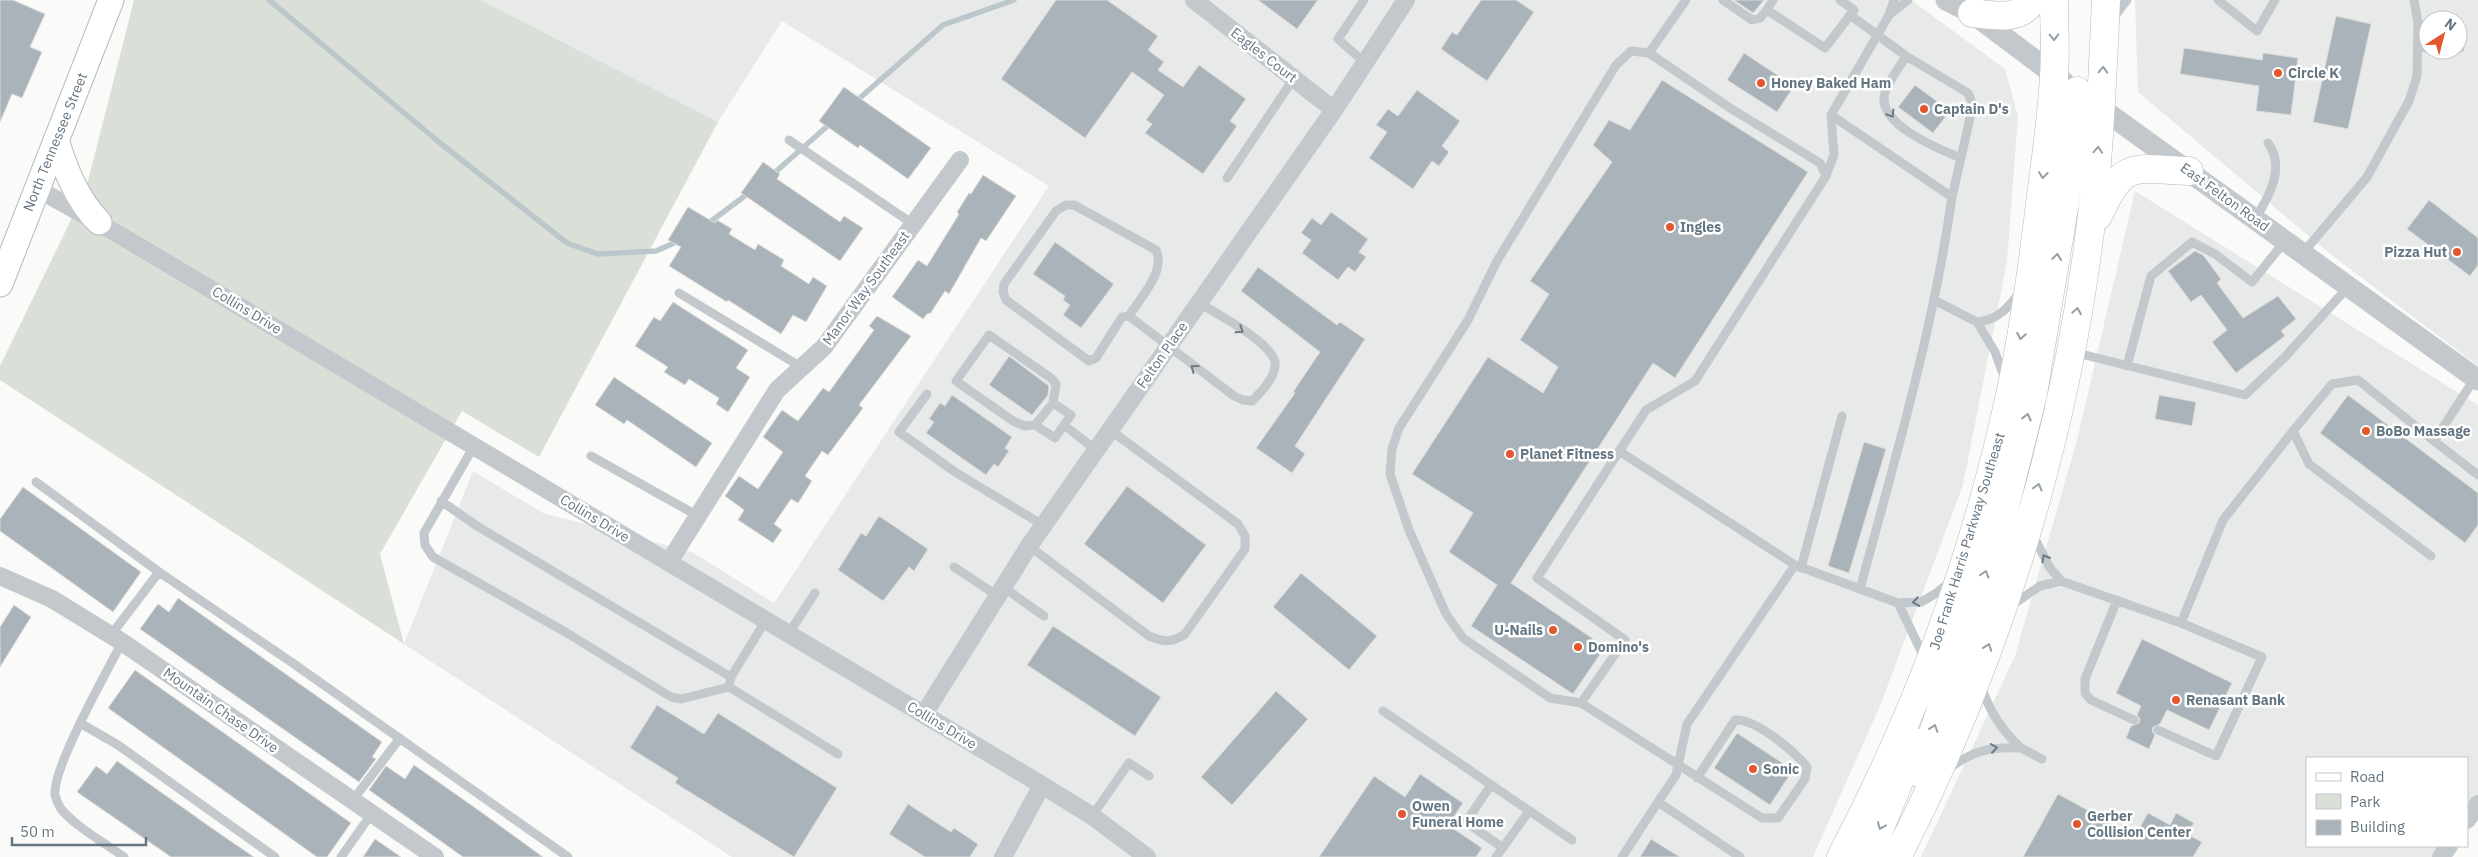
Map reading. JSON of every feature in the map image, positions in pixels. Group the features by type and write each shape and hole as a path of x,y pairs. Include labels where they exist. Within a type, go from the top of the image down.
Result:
{"main road":[{"name":"North Tennessee Street","path":"0,284 36,188 112,0"},
{"path":"1966,7 2007,16 2024,10 2033,0"},
{"name":"Joe Frank Harris Parkway Southeast","path":"1848,851 1911,748 1916,725 1916,695 1960,573 1996,453 2010,396 2031,278 2054,75 2054,0"},
{"path":"1905,845 1935,778 1999,618 2051,438 2070,352 2089,236 2101,107 2106,0"},
{"path":"1905,845 1906,810 1966,638 1997,538 2033,394 2065,202 2077,91"},
{"path":"56,140 74,187 86,208 99,222"},
{"path":"2089,236 2110,190 2123,175 2141,169 2189,171"}],"street":[{"name":"Eagles Court","path":"1194,0 1334,110"},
{"name":"Felton Place","path":"924,714 1043,525 1334,110 1406,0"},
{"name":"East Felton Road","path":"1946,0 1966,7 2054,75 2101,107 2476,379"},
{"name":"Manor Way Southeast","path":"670,562 777,390 824,347 960,160"},
{"name":"Collins Drive","path":"36,188 99,222 1042,785 1092,816 1147,857"},
{"name":"Mountain Chase Drive","path":"0,576 52,599 116,638 435,857"},
{"path":"1003,857 1042,785"},
{"path":"2468,819 2478,804"}],"lane":[{"path":"1364,0 1338,39 1365,63"},
{"path":"1648,53 1686,0"},
{"path":"1723,0 1752,20 1760,18 1773,0"},
{"path":"1767,10 1825,48 1854,10 1840,0"},
{"path":"1581,703 1625,640 1537,578 1646,410 1695,381 1826,176 1834,155 1831,115 1889,15 1894,0"},
{"path":"1889,15 1908,0"},
{"path":"2104,32 2127,0"},
{"path":"2218,0 2257,31 2275,0"},
{"path":"2414,0 2418,23"},
{"path":"1850,15 1906,56 1968,93 1973,105 1952,197 1924,350 1860,589"},
{"path":"2303,253 2367,177 2409,101 2417,76 2418,48"},
{"path":"1697,778 1735,720 1745,719 1795,752 1807,767 1805,779 1778,818 1762,818 1697,778 1678,766 1581,703 1550,698 1463,638 1446,614 1409,530 1390,474 1392,449 1399,428 1468,320 1498,261 1616,65 1631,51 1648,53 1730,108 1820,163 1826,176"},
{"path":"1906,56 1884,94 1886,106 1894,120 1921,141 1961,158"},
{"path":"1226,178 1294,78"},
{"path":"1831,115 1952,197"},
{"path":"789,140 913,224"},
{"path":"2254,218 2269,198 2274,176 2276,158 2268,143"},
{"path":"1066,205 1074,205 1156,250 1160,259 1158,270 1129,316 1122,318 1096,358 1089,360 1006,300 1002,292 1004,284 1056,211 1066,205"},
{"path":"2127,366 2151,276 2192,242 2215,254 2252,282 2285,241"},
{"path":"1977,322 1998,317 2031,278"},
{"path":"2070,352 2245,395 2284,358 2348,286"},
{"path":"679,293 802,367"},
{"path":"1934,300 1977,322 1995,352 2010,396"},
{"path":"1129,316 1167,348 1243,400 1252,400 1261,391 1272,374 1275,363 1271,353 1260,343 1199,303"},
{"path":"1035,425 1053,403 1056,384 1051,378 990,335 956,381 1013,421 1025,426 1035,425 1054,438 1071,415 1053,403"},
{"path":"2434,441 2476,379"},
{"path":"2180,622 2223,520 2292,430 2332,384 2358,380 2478,475"},
{"path":"927,394 899,432 955,472 1043,525"},
{"path":"1622,857 1676,775 1687,724 1798,566 1842,416"},
{"path":"1064,425 1096,450"},
{"path":"1029,546 1149,636 1161,641 1175,641 1185,634 1245,549 1245,536 1238,524 1110,430"},
{"path":"2292,430 2309,464 2432,556"},
{"path":"474,446 424,533 425,545 434,557 567,633 671,698 681,699 729,687 838,754"},
{"path":"1619,451 1798,566 1898,603 1921,602 1935,594 1960,573"},
{"path":"591,456 698,516"},
{"path":"36,482 159,572 400,738 568,857"},
{"path":"441,501 477,526 731,677"},
{"path":"2029,519 2034,538 2041,553 2061,580 2180,622 2262,657 2216,756 2158,730"},
{"path":"954,566 1044,616"},
{"path":"124,857 60,808 55,794 59,774 116,638 159,572"},
{"path":"1999,618 2027,594 2040,586 2061,580"},
{"path":"789,634 815,593"},
{"path":"2116,600 2084,679 2085,693 2091,700 2134,720"},
{"path":"1898,603 1928,665"},
{"path":"729,687 731,677 766,620"},
{"path":"1977,676 1985,700 1996,720 2010,738 2021,748 2042,759"},
{"path":"1384,711 1572,840"},
{"path":"80,723 118,745 275,857"},
{"path":"353,800 400,738"},
{"path":"1935,778 1974,754 1990,748 2021,748"},
{"path":"1092,816 1130,763 1149,776"},
{"path":"1491,785 1466,822 1502,848"},
{"path":"1658,802 1740,857"},
{"path":"1496,857 1529,811"},
{"path":"341,857 372,813"}],"shaded area":[{"path":"456,0 1911,0 2005,69 2018,116 2007,261 1963,485 1880,706 1813,857 732,857 404,644 473,471 543,513 692,552 774,603 1049,186 782,21 718,122"},
{"path":"2135,0 2478,0 2478,366 2329,253 2138,92"},
{"path":"2135,191 2478,405 2478,801 2468,816 2468,757 2306,757 2306,847 2447,847 2441,857 1921,857 2015,656 2077,440"}],"green space":[{"path":"134,0 480,0 718,122 539,457 462,411 380,554 404,644 0,380 0,366 86,189"}],"building":[{"path":"0,0 13,0 45,14 30,47 42,52 22,98 12,94 0,122"},
{"path":"1056,0 1107,0 1158,36 1148,50 1164,62 1158,70 1183,87 1199,65 1246,99 1230,121 1237,126 1203,174 1145,133 1152,124 1146,120 1164,95 1132,72 1085,138 1001,79"},
{"path":"1258,0 1318,0 1297,29"},
{"path":"1481,0 1516,0 1534,12 1487,81 1441,49 1452,32 1457,35"},
{"path":"1734,0 1764,0 1753,13"},
{"path":"2336,16 2371,24 2348,129 2313,122"},
{"path":"2184,48 2262,60 2263,53 2298,58 2291,115 2256,111 2259,86 2180,74"},
{"name":"Honey Baked Ham","path":"1744,53 1794,86 1777,112 1727,80"},
{"path":"1662,80 1808,172 1675,378 1653,363 1511,583 1605,647 1573,694 1471,626 1497,585 1449,552 1473,513 1412,474 1488,357 1543,393 1558,367 1520,340 1549,294 1530,281 1612,162 1593,145 1609,120 1630,130"},
{"name":"Captain D's","path":"1915,85 1950,111 1933,133 1898,107"},
{"path":"844,87 931,148 908,179 860,145 858,148 819,121"},
{"path":"1417,90 1460,121 1442,146 1449,152 1439,166 1432,161 1413,189 1369,158 1387,132 1376,125 1388,109 1398,116"},
{"path":"763,162 780,174 777,179 840,222 844,216 863,228 840,261 741,193"},
{"path":"983,175 1016,196 986,241 981,238 949,294 945,291 930,314 928,313 923,319 892,297 918,260 927,266 959,214 957,212"},
{"name":"Pizza Hut","path":"2429,200 2478,238 2478,265 2470,276 2407,229"},
{"path":"688,207 715,223 717,220 732,229 729,234 755,250 758,244 784,260 781,266 809,284 813,277 827,286 806,322 793,315 781,334 728,300 727,302 669,266 681,247 668,240"},
{"path":"1331,212 1368,239 1359,252 1366,257 1355,272 1348,267 1338,280 1302,253 1311,240 1301,233 1312,218 1321,225"},
{"path":"1055,242 1114,284 1081,328 1063,315 1070,305 1063,300 1065,296 1033,274"},
{"path":"2195,251 2203,255 2221,279 2217,283 2243,318 2278,296 2296,319 2281,331 2285,336 2236,373 2212,342 2227,330 2201,295 2191,302 2168,271"},
{"path":"1258,267 1337,325 1340,322 1365,339 1295,446 1305,454 1292,473 1256,448 1295,393 1293,392 1320,352 1241,291"},
{"path":"673,302 748,350 736,368 750,377 728,412 716,404 719,398 689,379 685,385 664,372 668,367 635,346 654,317 660,321"},
{"path":"877,316 911,336 859,405 863,408 828,455 822,451 805,476 812,481 798,503 791,499 774,524 782,530 773,543 738,520 744,510 725,496 739,476 758,489 783,452 763,437 782,410 798,421 823,388 829,392 874,330 869,326"},
{"path":"1009,356 1049,386 1048,395 1032,415 989,385"},
{"path":"614,377 712,443 696,467 627,420 624,424 595,405"},
{"path":"952,395 1012,437 1005,448 1009,451 998,467 994,464 986,475 926,433 934,422 929,419 940,403 945,406"},
{"path":"2159,395 2196,402 2192,426 2155,419"},
{"path":"2348,395 2478,493 2478,525 2465,543 2320,433"},
{"path":"1864,442 1886,449 1849,573 1828,566"},
{"path":"1127,486 1206,545 1163,603 1084,544"},
{"path":"23,487 141,572 113,612 0,531 0,519"},
{"path":"879,516 928,549 914,571 909,567 883,601 838,570 861,533 866,536"},
{"path":"1301,573 1377,636 1349,670 1273,607"},
{"path":"178,598 382,742 372,757 376,759 359,782 140,629 158,604 169,612"},
{"path":"14,605 31,617 0,667 0,627"},
{"path":"1053,626 1161,697 1135,736 1027,665"},
{"name":"Renasant Bank","path":"2142,639 2232,683 2209,730 2167,710 2160,724 2153,727 2152,731 2155,735 2149,749 2126,738 2131,726 2139,723 2140,719 2137,715 2141,706 2116,693"},
{"path":"135,670 351,823 327,857 317,857 108,708"},
{"path":"1276,691 1308,719 1232,805 1201,777"},
{"path":"657,705 704,734 718,713 837,788 794,857 675,783 678,778 630,748"},
{"name":"Sonic","path":"1737,733 1793,770 1770,805 1714,768"},
{"path":"117,761 254,857 171,857 77,792 96,766 107,774"},
{"path":"414,765 543,857 463,857 369,790 386,766 405,779"},
{"name":"Owen Funeral Home","path":"1420,774 1463,803 1448,825 1482,848 1476,857 1319,857 1374,776 1405,797"},
{"name":"Gerber Collision Center","path":"2058,794 2135,836 2148,813 2170,825 2176,813 2194,823 2187,834 2202,842 2193,857 2023,857"},
{"path":"908,804 951,832 954,828 978,844 970,857 925,857 889,834"},
{"path":"375,839 401,857 363,857"},
{"path":"1651,839 1680,857 1640,857"}],"waterway":[{"path":"269,0 440,143 567,243 598,254 656,251 681,240"},
{"path":"854,103 943,25 1014,0"},
{"path":"772,175 832,122"},
{"path":"706,225 750,192"}],"place":[{"name":"Circle K","path":"2278,73"},
{"name":"Honey Baked Ham","path":"1761,83"},
{"name":"Captain D's","path":"1924,109"},
{"name":"Ingles","path":"1670,227"},
{"name":"Pizza Hut","path":"2457,252"},
{"name":"BoBo Massage","path":"2366,431"},
{"name":"Planet Fitness","path":"1510,454"},
{"name":"U-Nails","path":"1553,630"},
{"name":"Domino's","path":"1578,647"},
{"name":"Renasant Bank","path":"2176,700"},
{"name":"Sonic","path":"1753,769"},
{"name":"Owen Funeral Home","path":"1402,814"},
{"name":"Gerber Collision Center","path":"2077,824"}]}
